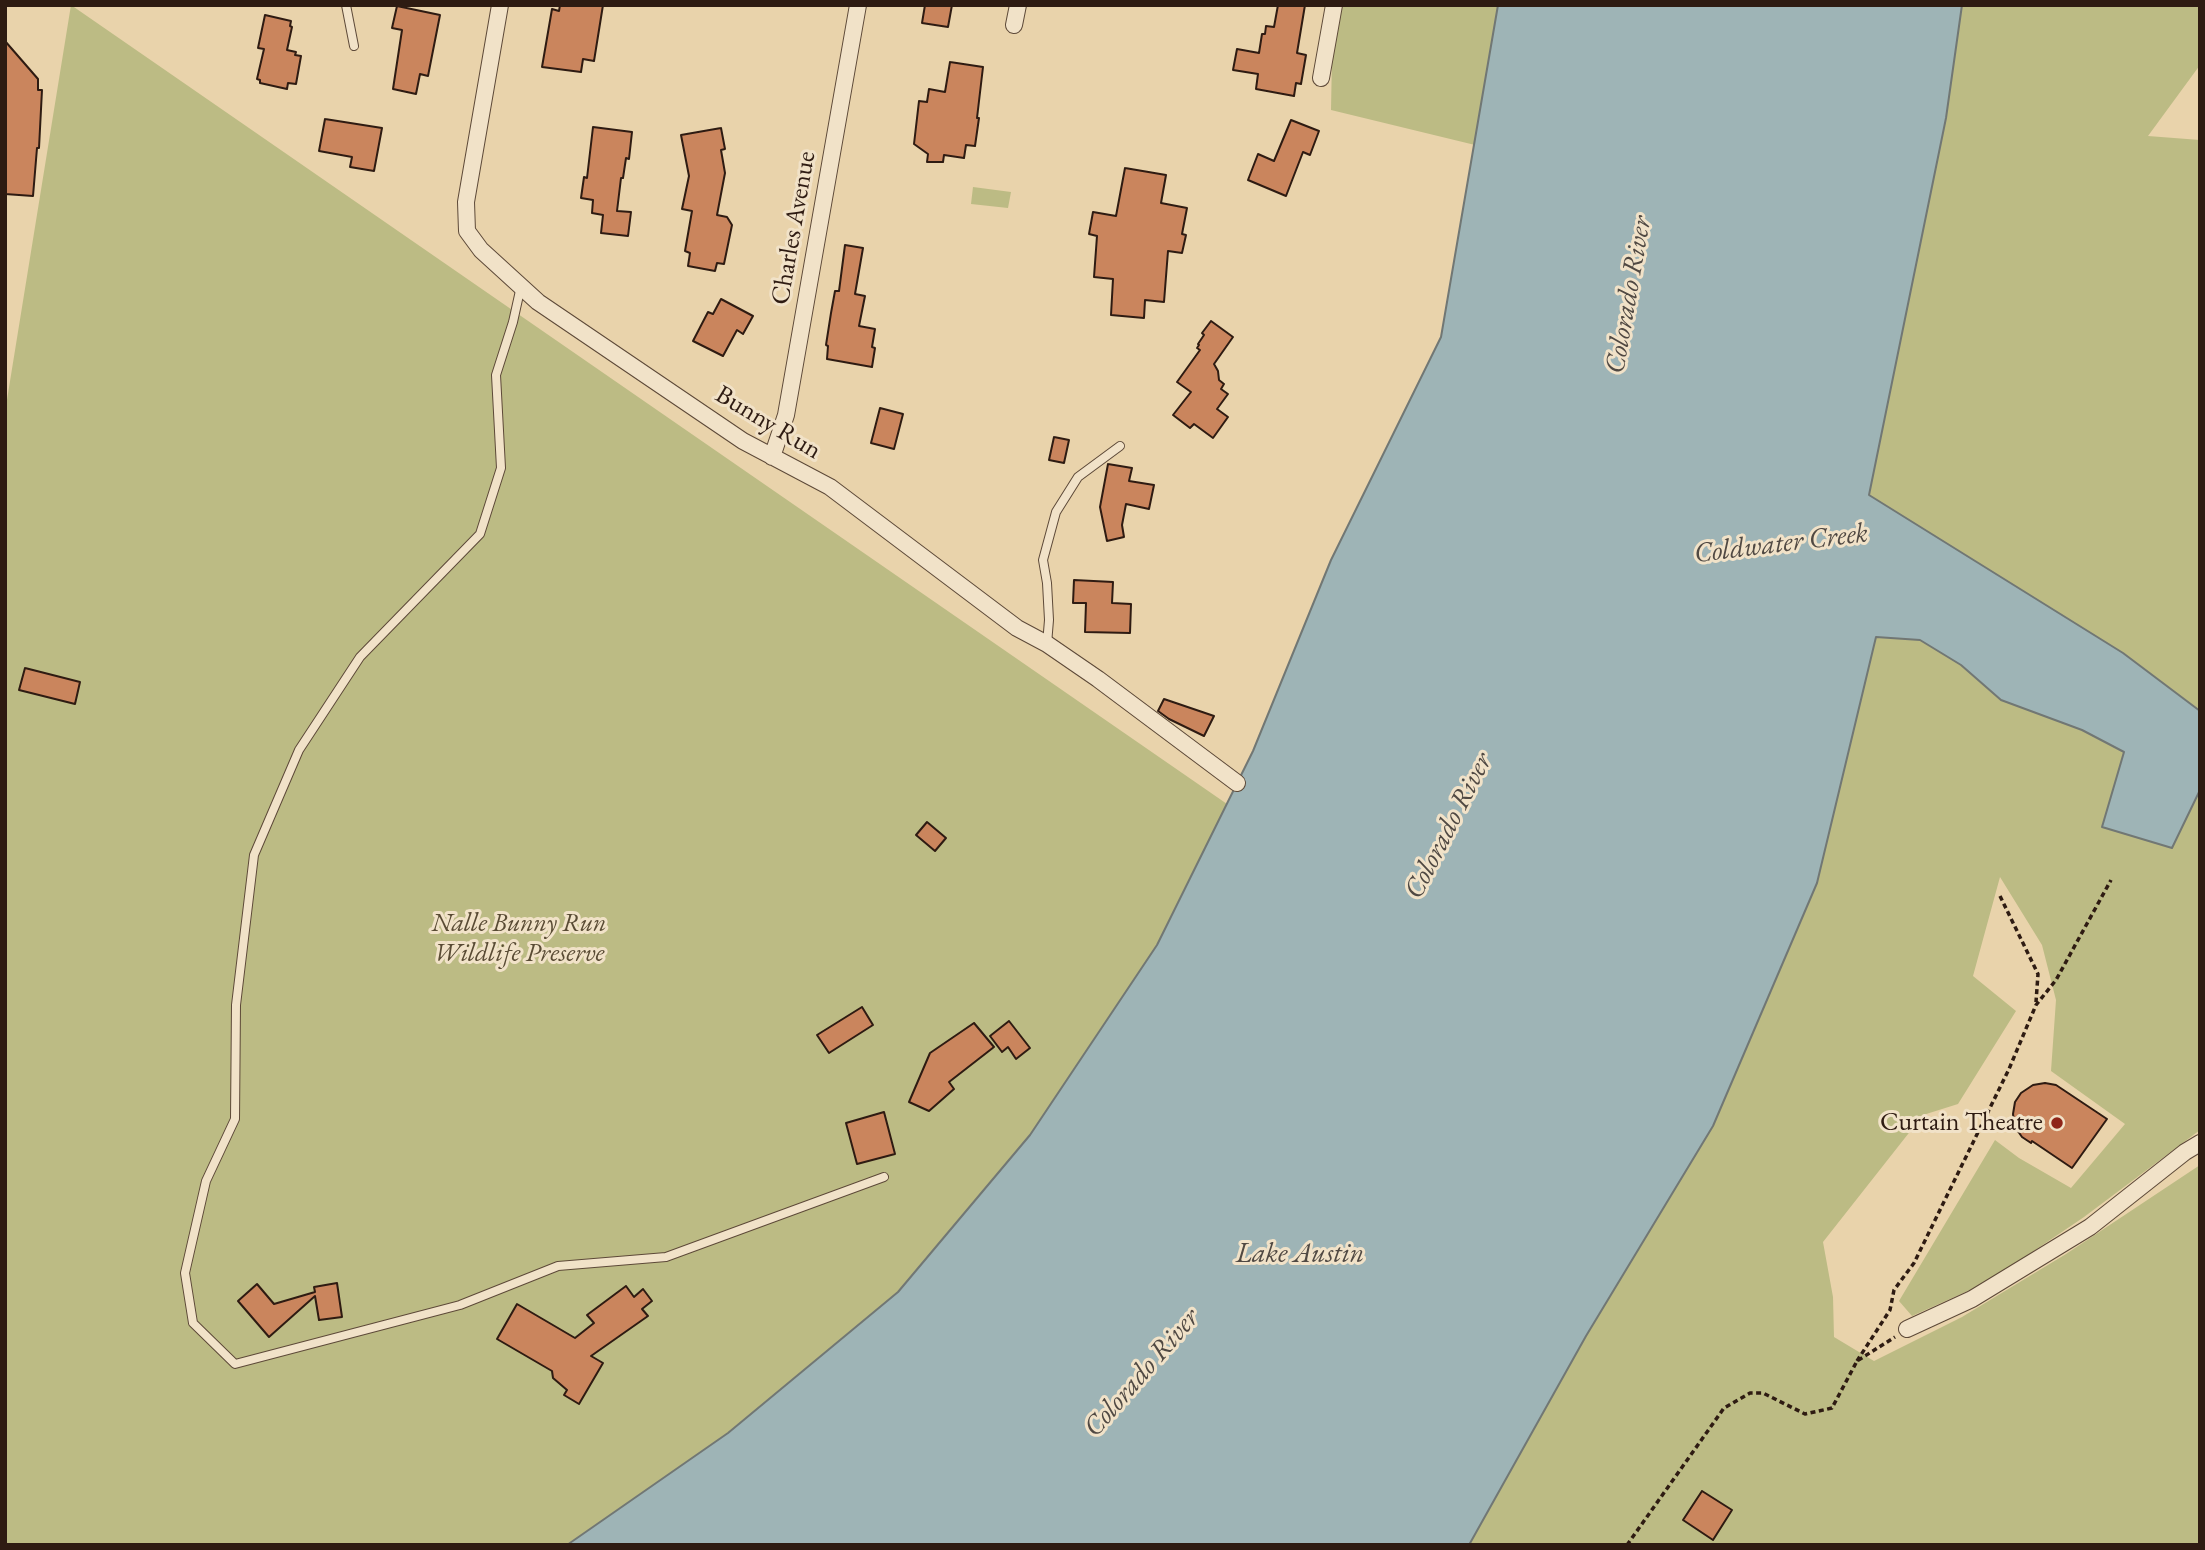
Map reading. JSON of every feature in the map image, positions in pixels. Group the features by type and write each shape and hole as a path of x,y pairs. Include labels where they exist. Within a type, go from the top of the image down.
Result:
{"street":[{"name":"Bunny Run","path":"500,5 466,202 467,231 481,250 538,302 743,441 830,487 1017,628 1047,644 1098,679 1237,783"},
{"name":"Charles Avenue","path":"772,457 786,415 858,5"},
{"path":"1014,25 1018,5"},
{"path":"1321,78 1334,5"},
{"path":"1907,1329 1972,1299 2090,1227 2200,1143"}],"lane":[{"path":"346,5 354,46"},
{"path":"521,286 513,322 496,374 500,468 480,534 360,657 299,750 254,855 236,1005 235,1119 206,1181 185,1273 193,1323 235,1364 460,1305 558,1266 666,1256 884,1177"},
{"path":"1047,644 1048,596 1043,560 1056,512 1078,477 1120,446"}],"path":[{"path":"1628,1545 1724,1408 1750,1393 1763,1393 1805,1415 1832,1408 1857,1361 1890,1310 1894,1290 1914,1263 2009,1069 2036,1004 2056,980 2111,880"},
{"path":"2000,896 2038,974 2036,1004"},
{"path":"1857,1361 1907,1329"}],"green space":[{"name":"Nalle Bunny Run Wildlife Preserve","path":"71,5 1227,804 1157,945 1030,1135 898,1292 728,1433 567,1545 5,1545 5,412"},
{"path":"1333,5 1498,5 1475,145 1331,110"},
{"path":"1962,5 2200,5 2200,65 2148,136 2200,140 2200,711 1869,495 1946,118"},
{"path":"973,187 1011,192 1008,208 971,204"},
{"path":"1876,636 1920,640 1961,665 2001,700 2082,730 2124,752 2102,826 2200,790 2200,1130 2084,1217 1988,1282 1912,1316 1899,1301 1995,1140 2019,1158 2071,1188 2125,1124 2051,1071 2056,1000 2042,945 2000,877 1973,976 2016,1011 1958,1104 1923,1115 1823,1242 1833,1297 1834,1337 1874,1361 1962,1317 2066,1254 2200,1165 2200,1545 1469,1545 1586,1336 1713,1126 1817,883"}],"water":[{"name":"Lake Austin","path":"1498,5 1962,5 1946,118 1869,495 2123,653 2200,711 2200,790 2172,848 2102,827 2124,752 2082,730 2001,700 1961,665 1920,640 1876,637 1817,883 1713,1126 1586,1336 1469,1545 567,1545 728,1433 898,1292 1030,1135 1157,945 1253,751 1331,560 1441,337"}],"building":[{"path":"560,5 603,5 594,61 583,59 581,72 542,67 552,9 559,11"},
{"path":"925,5 952,5 948,27 922,23"},
{"path":"1278,5 1305,5 1297,53 1306,55 1301,84 1296,83 1294,96 1256,89 1258,74 1233,70 1237,49 1259,53 1266,26 1274,27"},
{"path":"397,6 440,15 428,76 420,74 416,94 393,89 402,30 392,28"},
{"path":"265,15 291,21 287,50 301,56 296,84 288,83 287,89 260,83 257,79 264,49 258,48"},
{"path":"5,41 38,79 38,90 42,90 33,196 5,194"},
{"path":"950,62 983,67 975,146 966,145 964,158 944,155 943,162 927,162 928,154 914,144 919,101 927,102 929,89 945,92"},
{"path":"325,119 382,128 374,171 350,167 352,157 319,151"},
{"path":"1291,120 1319,131 1310,155 1303,152 1286,196 1248,180 1258,154 1274,161"},
{"path":"593,127 632,132 629,159 626,158 621,178 617,211 631,212 628,236 601,233 603,215 592,213 593,200 581,198 584,177 587,178"},
{"path":"721,128 725,149 721,150 725,173 717,215 727,217 732,225 724,264 717,263 715,271 688,266 690,253 685,251 692,211 682,209 689,176 681,135"},
{"path":"1125,168 1166,175 1161,203 1187,208 1182,253 1168,251 1164,302 1145,300 1144,318 1111,315 1113,279 1094,277 1097,236 1089,234 1093,212 1116,216"},
{"path":"845,245 863,248 855,294 865,296 859,326 875,329 872,367 827,359 826,345 831,313 835,291 839,291"},
{"path":"721,299 753,316 743,334 737,330 723,356 693,341 708,312 713,314"},
{"path":"1211,321 1233,337 1214,364 1219,380 1224,384 1221,389 1228,394 1217,409 1228,417 1213,438 1194,424 1190,428 1173,415 1191,392 1177,382 1200,350 1197,348 1204,335 1202,333"},
{"path":"880,408 903,414 894,449 871,443"},
{"path":"1054,437 1069,440 1064,463 1049,460"},
{"path":"1108,464 1132,468 1129,481 1154,485 1149,509 1126,504 1122,525 1124,537 1107,541 1100,507"},
{"path":"1074,580 1113,582 1112,603 1131,604 1130,633 1085,632 1086,603 1073,603"},
{"path":"25,668 80,682 75,704 19,690"},
{"path":"1164,699 1214,716 1204,736 1158,711"},
{"path":"927,822 946,838 935,851 916,835"},
{"path":"862,1007 873,1025 829,1053 817,1035"},
{"path":"1009,1021 1030,1048 1016,1059 1008,1047 1002,1052 990,1036"},
{"path":"974,1023 994,1047 949,1082 954,1089 929,1111 909,1102 930,1053"},
{"path":"2033,1085 2056,1085 2107,1119 2072,1168 2022,1137 2015,1127 2015,1102 2021,1093"},
{"path":"884,1112 895,1154 857,1164 846,1123"},
{"path":"337,1283 342,1317 319,1320 315,1296 269,1337 238,1301 257,1284 274,1304 315,1292 314,1287"},
{"path":"626,1286 634,1297 643,1289 652,1301 642,1309 648,1316 591,1356 603,1363 579,1404 564,1395 567,1390 553,1378 552,1371 497,1339 517,1304 575,1338 594,1323 587,1315"},
{"path":"1702,1491 1732,1510 1713,1540 1683,1520"}],"place":[{"name":"Curtain Theatre","path":"2057,1123"}],"water label":[{"name":"Colorado River","path":"1629,295"},
{"name":"Coldwater Creek","path":"1781,544"},
{"name":"Colorado River","path":"1449,826"},
{"name":"Colorado River","path":"1142,1373"}]}
